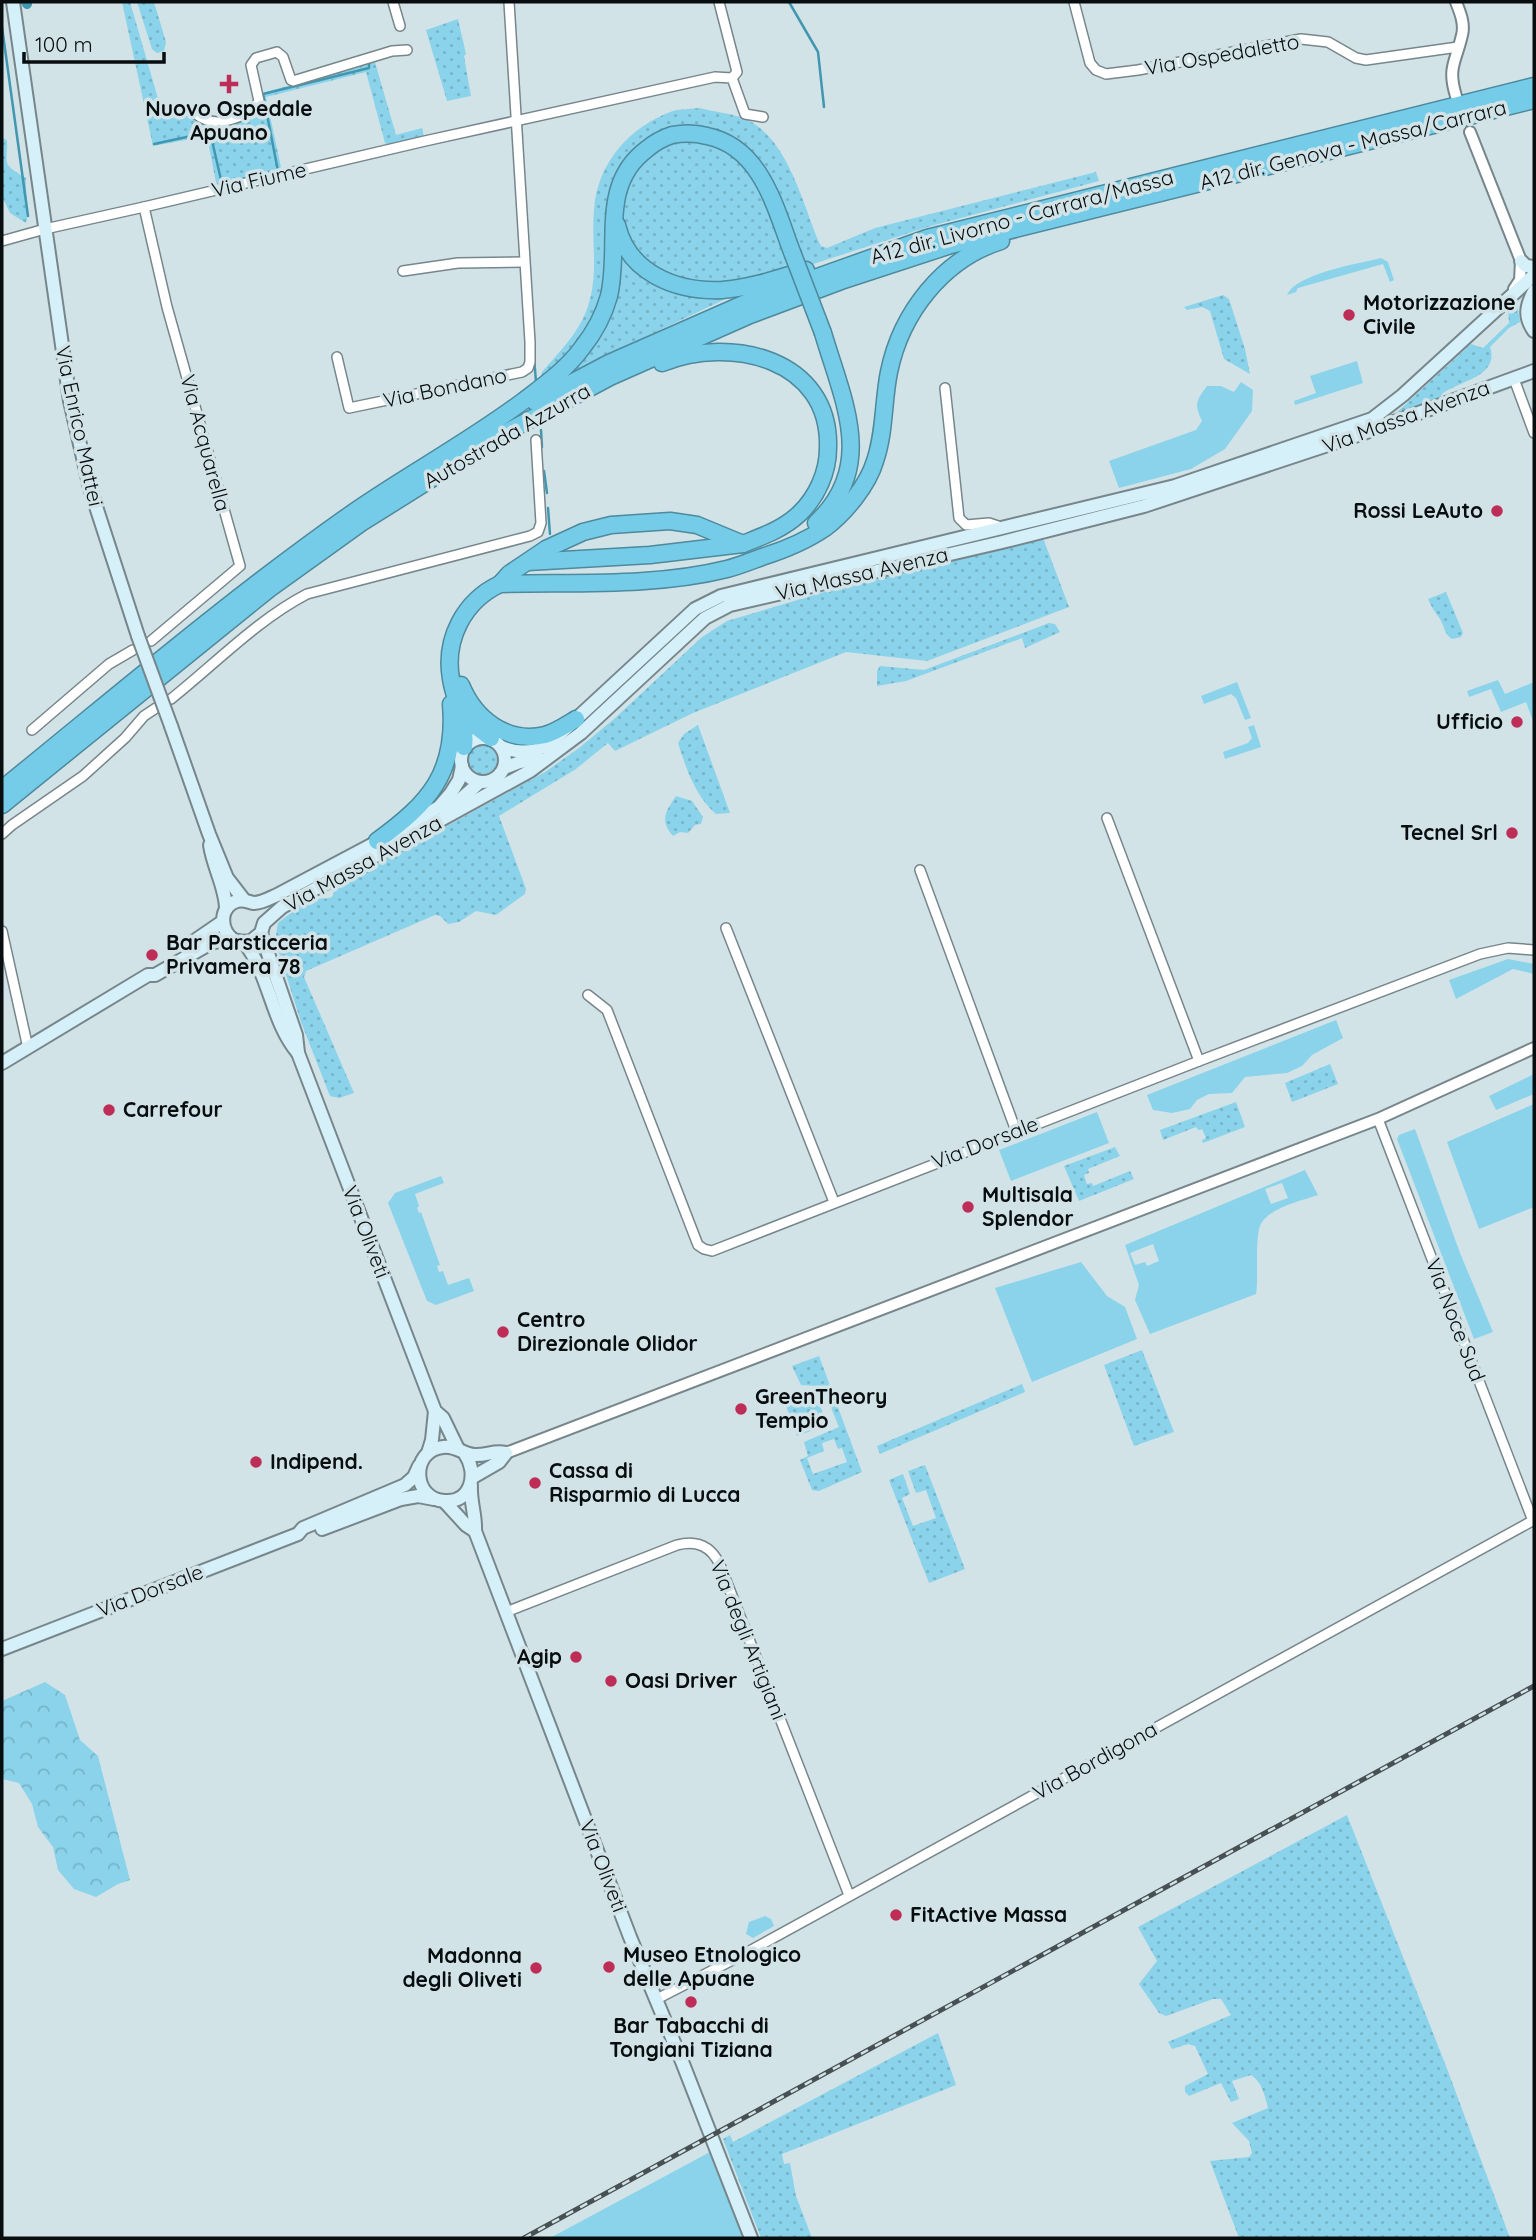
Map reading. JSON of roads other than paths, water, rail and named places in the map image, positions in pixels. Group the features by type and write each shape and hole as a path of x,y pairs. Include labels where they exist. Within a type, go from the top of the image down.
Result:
{"highway":[{"name":"A12 dir. Livorno - Carrara/Massa","path":"493,424 609,363 750,301 927,238 1534,86"},
{"name":"A12 dir. Genova - Massa/Carrara","path":"1090,211 1534,100"},
{"path":"493,424 554,378 582,349 598,323 609,296 614,208 628,168 654,143 672,135 697,134 715,137 736,147 750,160 765,183 823,333 851,434 850,458 843,488 829,511 791,547"},
{"path":"614,208 627,251 642,268 660,280 700,289 723,290 759,284 865,251 927,238"},
{"path":"500,584 651,580 727,569 791,547 823,529 842,513 859,491 875,462 892,359 913,309 929,289 947,271 988,245 1090,211"},
{"name":"Autostrada Azzurra","path":"2,805 269,589 361,523 503,434 611,377 750,315 841,281 951,245 1090,211"},
{"path":"464,747 464,724 450,676 454,635 465,613 485,591 500,584 509,574 546,549 583,532 611,525 670,521 697,525 743,544 774,532 799,514 815,495 828,465 829,431 821,405 807,384 781,364 751,354 716,351 672,359 579,394"},
{"name":"Autostrada Azzurra","path":"2,789 263,578 353,513 493,424"},
{"path":"526,563 650,555 784,541 811,528"},
{"path":"451,660 474,711 499,729 511,734 535,736 547,734 576,719"},
{"path":"451,660 469,715 481,731 497,743"},
{"path":"377,841 424,802 447,761 453,725 446,679 451,660"}],"main road":[{"name":"Via Enrico Mattei","path":"13,2 66,380 96,511 209,834 228,878 249,902"},
{"path":"1521,261 1534,267"},
{"name":"Via Massa Avenza","path":"497,743 521,752 539,750 556,739 695,609 721,596 1175,486 1372,419 1403,396 1534,275"},
{"path":"1534,291 1527,304 1528,322 1534,331"},
{"name":"Via Massa Avenza","path":"2,1063 148,975 155,975 211,943 226,939 251,941 282,907 511,783 557,753 705,618 730,605 1144,506 1361,434 1534,371"},
{"path":"480,782 466,775 462,766 461,754 464,747 476,738 497,743 505,754 504,768"},
{"path":"417,832 452,808 480,782 496,778 504,768 557,753"},
{"name":"Via Massa Avenza","path":"148,975 151,968 201,939 237,901 249,902 277,895 439,807 459,780 462,766"},
{"name":"Via Enrico Mattei","path":"209,834 212,861 226,902 224,916"},
{"name":"Via Massa Avenza","path":"249,902 262,911 263,928"},
{"path":"224,916 224,929 238,941"},
{"name":"Via Oliveti","path":"263,928 296,1035 298,1053 435,1411 428,1453"},
{"name":"Via Oliveti","path":"238,941 260,969 287,1040 298,1053"},
{"name":"Via Oliveti","path":"435,1411 443,1418 461,1452"},
{"path":"443,1447 477,1456 496,1451 506,1453 499,1462 472,1481 461,1496 441,1501 429,1496 419,1482 419,1466 428,1453 443,1447"},
{"path":"461,1452 470,1461 472,1481"},
{"name":"Via Dorsale","path":"298,1534 303,1528 405,1485 419,1466"},
{"name":"Via Oliveti","path":"472,1481 471,1509 475,1531 655,2000 751,2238"},
{"name":"Via Dorsale","path":"2,1649 298,1534 307,1535 401,1499 418,1496 441,1501"},
{"name":"Via Oliveti","path":"441,1501 475,1531"}],"street":[{"path":"393,2 400,26"},
{"name":"Via Bondano","path":"337,357 349,408 522,372 528,368 530,362 509,2"},
{"path":"719,2 737,72 732,78 745,114 763,117"},
{"name":"Via Ospedaletto","path":"1074,2 1090,63 1096,70 1106,74 1301,39 1328,42 1356,58 1366,60 1458,47"},
{"path":"1456,2 1463,25 1451,69 1456,96"},
{"path":"189,108 205,122 213,123 252,111 259,101 251,65 256,58 277,52 283,57 290,80 293,81 388,52 407,50"},
{"name":"Via Fiume","path":"2,241 425,141 715,77 732,78"},
{"path":"1470,131 1521,261 1520,280 1508,298"},
{"name":"Via Acquarella","path":"144,207 167,307 240,566 151,641"},
{"path":"403,271 458,263 524,262"},
{"path":"1514,379 1534,433"},
{"path":"946,387 959,518 966,525 989,523 1003,528"},
{"path":"171,699 255,629 307,594 530,536 538,531 541,523 536,440"},
{"path":"32,730 109,664 133,650"},
{"path":"2,834 12,824 83,776 125,738 144,716 156,708"},
{"path":"1107,818 1199,1060"},
{"path":"920,870 1016,1131"},
{"path":"726,928 834,1202"},
{"path":"2,931 27,1048"},
{"name":"Via Dorsale","path":"588,995 607,1010 698,1245 712,1251 1199,1060 1480,954 1508,948 1534,950"},
{"path":"506,1453 1378,1119 1534,1048"},
{"name":"Via Noce Sud","path":"1378,1119 1533,1521"},
{"name":"Via Bordigona","path":"655,2000 746,1953 1533,1521"},
{"name":"Via degli Artigiani","path":"506,1612 677,1545 688,1543 708,1548 720,1565 849,1895"}],"waterway":[{"path":"789,2 818,52 824,107"},
{"path":"2,27 28,216"},
{"path":"154,144 210,132 222,184 278,171 263,94 369,68 369,63"},
{"path":"521,126 522,136"},
{"path":"534,357 536,382"},
{"path":"541,430 542,447"},
{"path":"544,471 547,493"},
{"path":"548,508 550,534"}],"railway":[{"path":"524,2238 1534,1686"}],"place":[{"name":"Nuovo Ospedale Apuano","path":"229,84"},
{"name":"Motorizzazione Civile","path":"1349,315"},
{"name":"Rossi LeAuto","path":"1497,511"},
{"name":"Ufficio","path":"1517,722"},
{"name":"Tecnel Srl","path":"1512,833"},
{"name":"Bar Parsticceria Privamera 78","path":"152,955"},
{"name":"Carrefour","path":"109,1110"},
{"name":"Multisala Splendor","path":"968,1207"},
{"name":"Centro Direzionale Olidor","path":"503,1332"},
{"name":"GreenTheory Tempio","path":"741,1409"},
{"name":"Indipend.","path":"256,1462"},
{"name":"Cassa di Risparmio di Lucca","path":"535,1483"},
{"name":"Agip","path":"576,1657"},
{"name":"Oasi Driver","path":"611,1681"},
{"name":"FitActive Massa","path":"896,1915"},
{"name":"Museo Etnologico delle Apuane","path":"609,1967"},
{"name":"Madonna degli Oliveti","path":"536,1968"},
{"name":"Bar Tabacchi di Tongiani Tiziana","path":"691,2002"}]}
